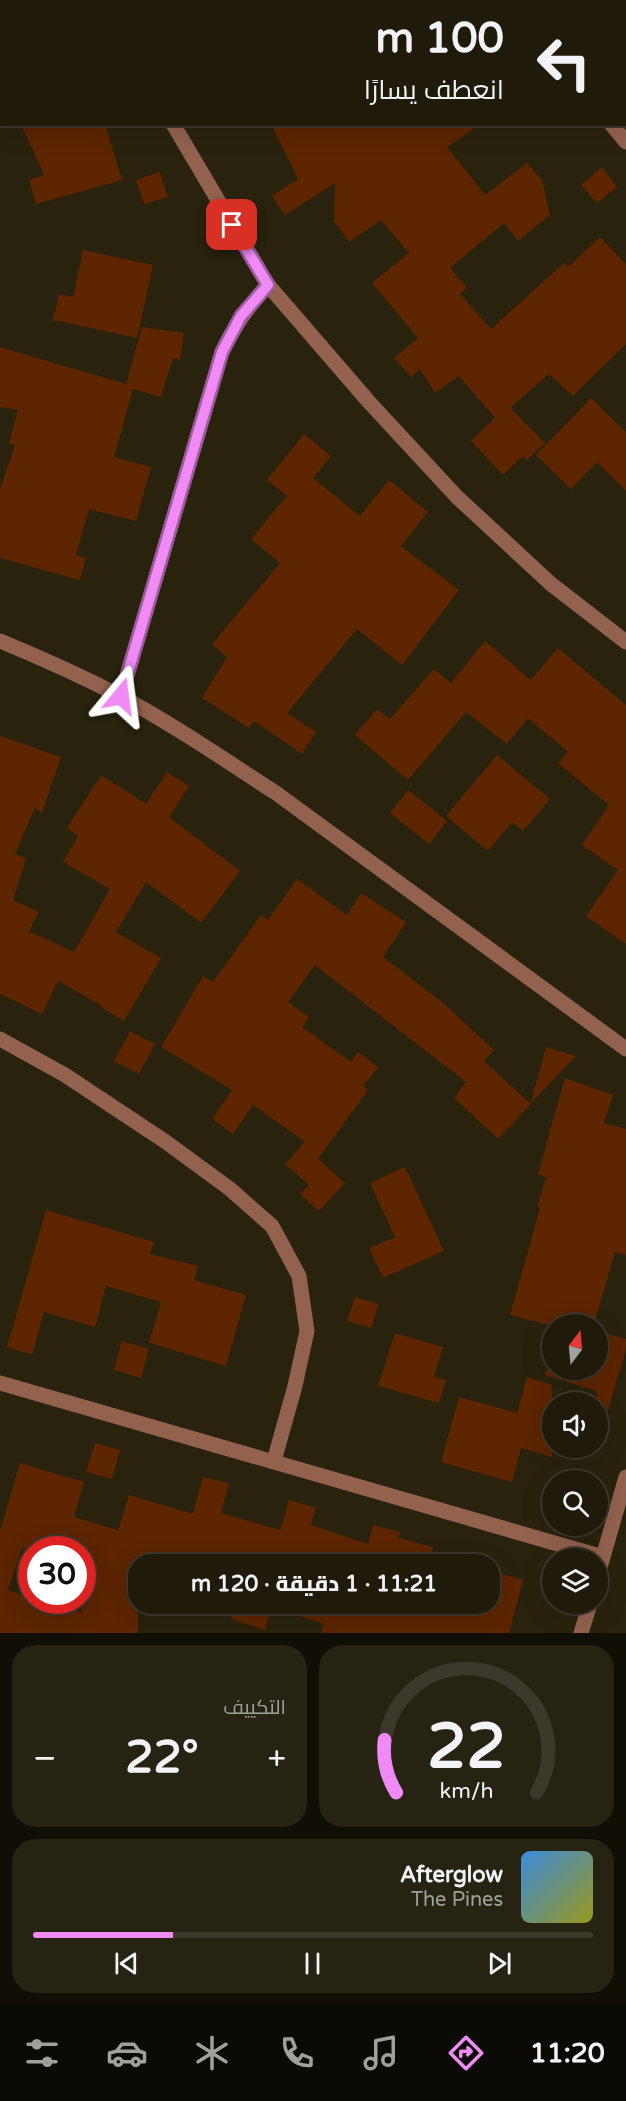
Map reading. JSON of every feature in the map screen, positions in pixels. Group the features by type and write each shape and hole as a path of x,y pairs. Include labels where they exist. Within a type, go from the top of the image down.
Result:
{"street":[{"path":"174,126 268,285 369,402 457,497 551,584 626,642"},
{"path":"612,126 626,142"},
{"path":"121,696 222,352 233,327 268,285"},
{"path":"0,641 60,666 121,696 171,725 276,793 626,1049"},
{"path":"0,1039 65,1075 166,1142 230,1189 272,1226 299,1276 307,1331 295,1386 274,1461"},
{"path":"0,1383 572,1548"},
{"path":"606,1548 626,1477"},
{"path":"581,1633 587,1614"}],"building":[{"path":"22,126 106,126 122,180 36,204 29,180 44,175"},
{"path":"272,126 478,126 447,147 485,195 527,163 542,180 550,215 518,241 504,223 450,268 467,288 460,294 491,329 564,263 568,267 600,237 626,264 626,344 573,396 549,374 510,408 545,443 527,460 523,456 503,475 471,441 495,418 459,376 435,393 420,369 411,377 394,358 418,338 372,283 409,253 381,220 349,242 334,221 335,183 285,215 272,196 298,179"},
{"path":"602,167 617,187 597,203 581,185"},
{"path":"160,172 168,197 144,204 136,180"},
{"path":"83,250 153,265 137,338 53,320 59,294 73,297"},
{"path":"142,327 184,333 180,360 173,358 161,397 133,389 114,457 151,467 136,521 89,509 76,555 86,558 80,580 0,558 0,489 15,445 9,443 18,410 0,407 0,347 126,384"},
{"path":"591,398 626,432 626,491 597,462 571,489 536,455"},
{"path":"304,434 331,456 313,478 360,516 389,480 428,512 401,546 459,590 402,665 357,629 287,713 316,732 302,754 254,721 249,728 202,698 227,657 212,644 280,563 251,539 287,496 267,480"},
{"path":"485,641 531,680 558,648 626,705 626,944 586,916 618,870 582,845 609,805 558,763 568,752 528,718 507,744 466,712 408,780 355,735 377,709 390,719 434,669 451,683"},
{"path":"0,736 61,757 42,813 35,808 15,853 26,859 13,900 39,912 29,931 74,952 110,889 63,862 78,836 67,828 101,775 146,804 167,772 189,786 169,817 240,871 201,923 146,882 116,932 161,958 124,1021 58,981 42,1014 0,994"},
{"path":"497,755 550,799 523,831 512,822 488,851 446,816"},
{"path":"408,790 447,821 429,844 390,813"},
{"path":"297,879 347,915 361,893 406,922 383,957 442,1002 494,1050 484,1061 531,1104 498,1139 454,1098 466,1082 315,965 288,1002 309,1017 302,1027 351,1062 358,1052 378,1067 363,1086 368,1090 318,1159 345,1183 319,1211 300,1194 309,1185 285,1164 305,1142 253,1105 233,1134 212,1119 232,1090 161,1047 203,976 213,982 261,915 268,920"},
{"path":"130,1031 155,1044 139,1074 114,1061"},
{"path":"546,1047 576,1056 531,1103"},
{"path":"565,1078 613,1095 604,1123 626,1129 626,1255 615,1252 597,1314 542,1314 542,1323 510,1315 540,1208 537,1207 546,1177 538,1174"},
{"path":"405,1167 444,1251 383,1278 369,1248 395,1237 370,1183"},
{"path":"46,1210 154,1242 150,1254 198,1266 194,1280 246,1295 226,1366 149,1343 161,1302 106,1286 95,1327 44,1312 32,1355 7,1347"},
{"path":"355,1297 379,1304 371,1328 347,1321"},
{"path":"395,1333 443,1347 434,1377 446,1380 439,1403 378,1386"},
{"path":"608,1334 626,1339 626,1349 608,1409 608,1392 561,1380 608,1380"},
{"path":"122,1341 149,1349 141,1378 114,1370"},
{"path":"527,1377 552,1385 552,1392 542,1392 542,1454 521,1448 512,1482 441,1462 459,1397 517,1413"},
{"path":"95,1443 120,1450 112,1479 86,1472"},
{"path":"20,1463 84,1482 74,1517 118,1530 129,1495 193,1514 203,1477 229,1483 221,1513 280,1530 289,1500 316,1508 311,1525 368,1544 373,1525 400,1532 398,1538 433,1547 431,1553 435,1554 128,1554 128,1614 138,1614 138,1633 0,1633 0,1531"},
{"path":"500,1573 523,1580 509,1633 321,1633 324,1624 293,1614 500,1614"},
{"path":"233,1614 269,1614 265,1630 231,1619"}],"route":[{"path":"121,696 222,352 233,327 268,285 232,225"}]}
